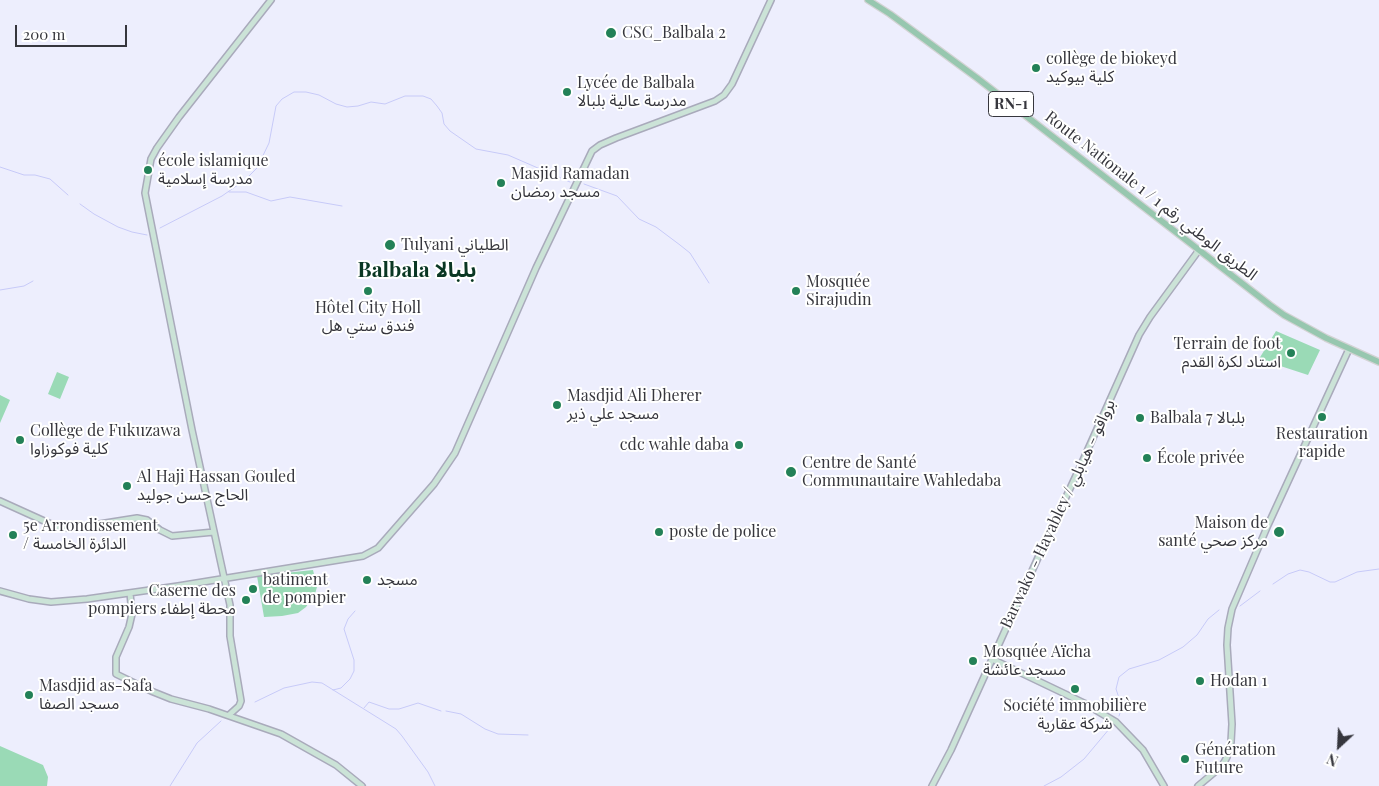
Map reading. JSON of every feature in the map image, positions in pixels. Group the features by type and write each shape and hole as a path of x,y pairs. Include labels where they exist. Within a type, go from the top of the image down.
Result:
{"main road":[{"name":"Route Nationale 1 / الطريق الوطني رقم 1","path":"868,0 984,83 1284,315 1349,349 1379,362"}],"street":[{"path":"229,715 239,706 240,694 230,636 230,605 192,430 145,193 151,159 157,148 271,0"},
{"path":"0,591 29,599 51,602 130,593 363,556 382,545 434,484 455,453 536,268 592,151 616,138 724,95 732,84 771,0"},
{"name":"Barwako - Hayabley / برواقو - هيابلي","path":"932,786 951,750 1143,328 1198,250"},
{"path":"1198,786 1219,770 1227,757 1230,747 1232,724 1227,639 1232,609 1264,532 1349,349"},
{"path":"0,501 62,528 74,528 137,518 147,520 172,536 214,532"},
{"path":"130,593 132,614 129,627 116,657 116,674 170,699 229,715 281,734 336,764 362,786"},
{"path":"992,659 1087,704 1116,722 1143,750 1164,786"}],"green space":[{"path":"1276,331 1320,350 1308,375 1259,359"},
{"path":"57,372 69,377 60,399 48,394"},
{"path":"0,395 10,400 0,423"},
{"path":"313,570 317,587 315,594 306,607 298,613 264,617 257,576"},
{"path":"0,746 43,765 48,777 47,786 0,786"}],"waterway":[{"path":"160,228 222,196 245,180 257,168 269,143 276,106 282,99 294,92 319,95 336,104 347,107 371,102 385,104 405,96 423,96 431,99 437,106 442,113 444,124 450,131 476,149 508,155 570,182"},
{"path":"0,167 24,175 35,175 50,179 68,195"},
{"path":"584,184 617,196 639,219 656,227 680,245 690,253 709,283"},
{"path":"229,192 246,192 271,201 290,197 342,206"},
{"path":"80,204 118,227 147,235"},
{"path":"0,290 24,286 33,281"},
{"path":"1273,584 1288,574 1300,570 1330,582 1335,582 1357,572 1379,569"},
{"path":"1240,606 1260,591"},
{"path":"1119,716 1122,707 1116,689 1119,677 1129,669 1159,660 1183,647 1197,635 1208,619 1219,610"},
{"path":"333,690 341,688 350,679 354,671 354,660 344,629 348,619 355,611"},
{"path":"255,702 284,688 312,682 322,683 396,729 428,772 435,786"},
{"path":"364,708 369,702 389,709 399,709 418,703 441,711"},
{"path":"446,711 461,714 485,729 498,734 528,735"},
{"path":"170,786 197,743 221,721"},
{"path":"1044,786 1061,777 1084,759 1110,728"}],"place":[{"name":"CSC_Balbala 2","path":"611,33"},
{"name":"collège de biokeyd كلية بيوكيد","path":"1036,68"},
{"name":"Lycée de Balbala مدرسة عالية بلبالا","path":"567,92"},
{"name":"école islamique مدرسة إسلامية","path":"148,170"},
{"name":"Masjid Ramadan مسجد رمضان","path":"501,183"},
{"name":"Tulyani الطلياني","path":"390,245"},
{"name":"Hôtel City Holl فندق ستي هل","path":"368,291"},
{"name":"Mosquée Sirajudin","path":"796,291"},
{"name":"Terrain de foot استاد لكرة القدم","path":"1291,353"},
{"name":"Masdjid Ali Dherer مسجد علي ذير","path":"557,405"},
{"name":"Restauration rapide","path":"1322,417"},
{"name":"Balbala 7 بلبالا","path":"1140,418"},
{"name":"Collège de Fukuzawa كلية فوكوزاوا","path":"20,440"},
{"name":"cdc wahle daba","path":"739,445"},
{"name":"École privée","path":"1147,458"},
{"name":"Centre de Santé Communautaire Wahledaba","path":"791,472"},
{"name":"Al Haji Hassan Gouled الحاج حسن جوليد","path":"127,486"},
{"name":"poste de police","path":"659,532"},
{"name":"Maison de santé مركز صحي","path":"1279,532"},
{"name":"5e Arrondissement / الدائرة الخامسة","path":"13,535"},
{"name":"مسجد","path":"367,580"},
{"name":"batiment de pompier","path":"253,589"},
{"name":"Caserne des pompiers محطة إطفاء","path":"246,600"},
{"name":"Mosquée Aïcha مسجد عائشة","path":"973,661"},
{"name":"Hodan 1","path":"1200,681"},
{"name":"Société immobilière شركة عقارية","path":"1075,689"},
{"name":"Masdjid as-Safa مسجد الصفا","path":"29,695"},
{"name":"Génération Future","path":"1185,759"}],"district":[{"name":"Balbala بلبالا","path":"417,270"}]}
